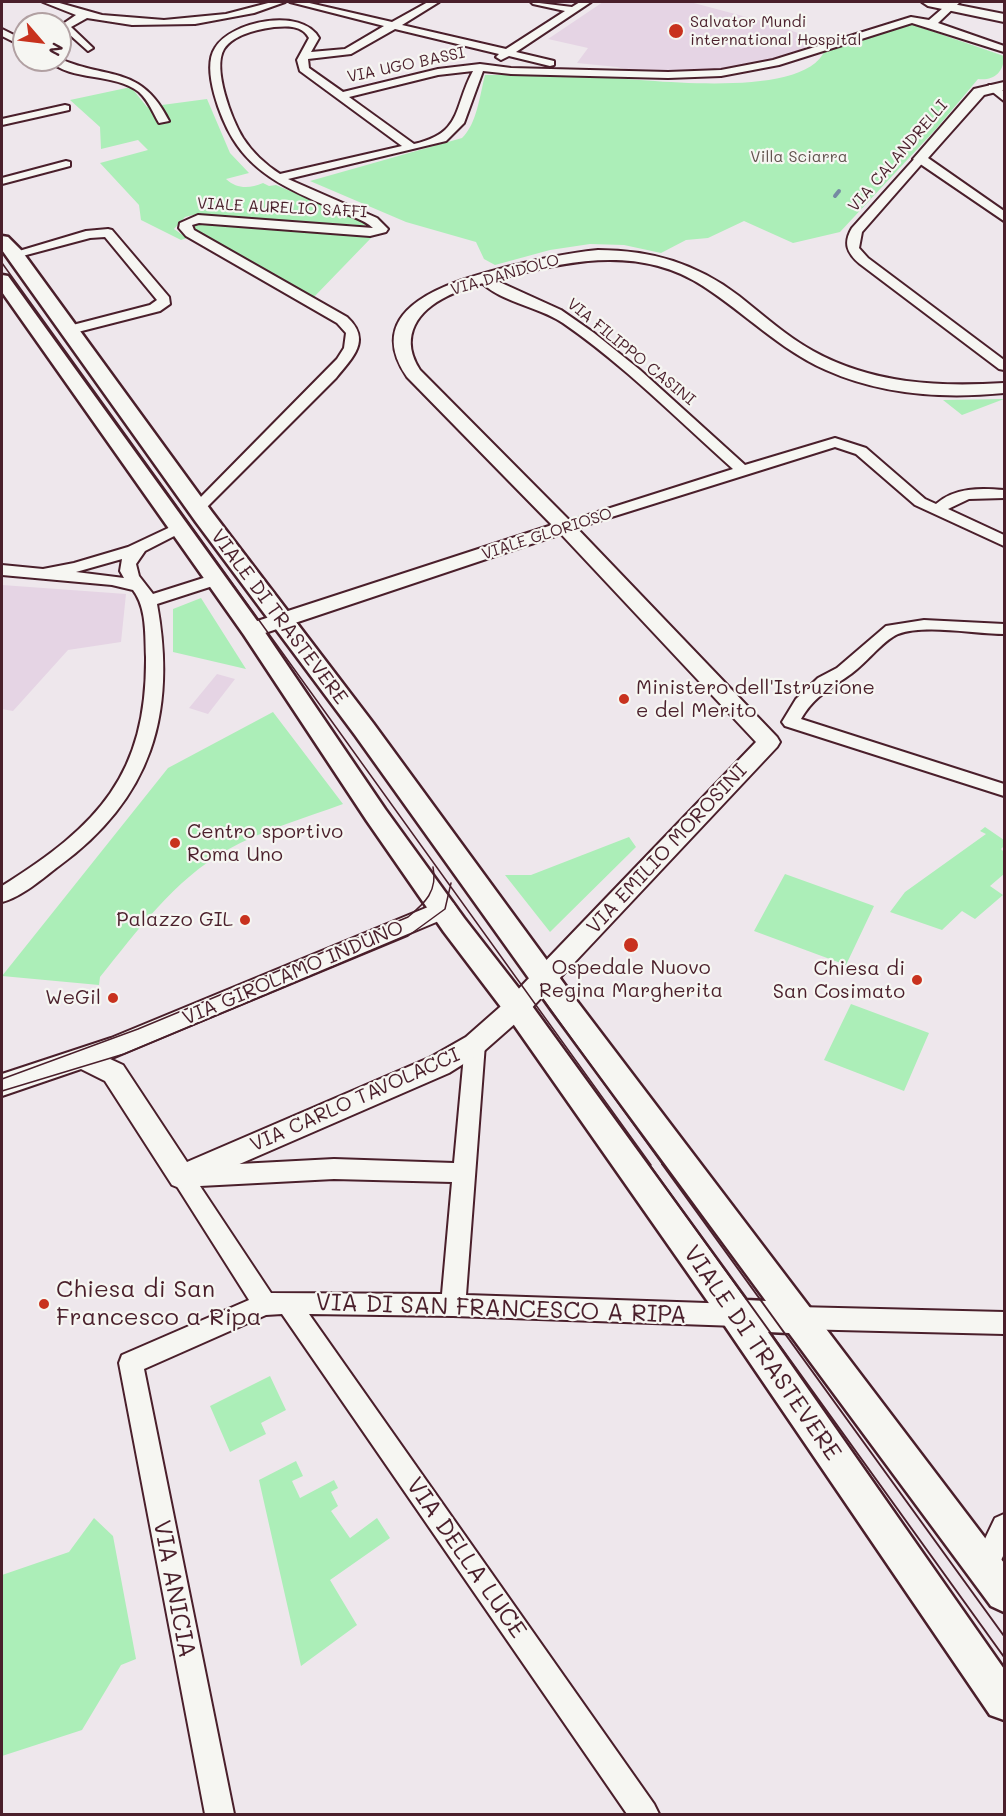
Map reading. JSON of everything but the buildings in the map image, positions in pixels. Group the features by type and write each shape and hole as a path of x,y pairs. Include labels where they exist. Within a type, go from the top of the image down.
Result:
{"main road":[{"name":"VIALE DI TRASTEVERE","path":"2,241 15,254 280,620 364,729 797,1318 995,1580"},
{"name":"VIALE DI TRASTEVERE","path":"2,280 252,630 376,815 517,1007 737,1316 927,1593 1005,1701"},
{"path":"178,528 198,508"},
{"path":"445,909 458,897 464,879 457,857"},
{"path":"737,1316 797,1318"}],"street":[{"path":"48,2 83,13 132,21 173,21 234,14 280,2"},
{"path":"295,2 508,54 609,72"},
{"path":"411,147 304,69 302,63 304,56 344,53 434,2"},
{"path":"536,2 573,10"},
{"path":"276,178 436,142 455,131 480,67 508,54 586,2"},
{"path":"928,2 952,4 1005,18"},
{"path":"931,24 952,4"},
{"path":"88,48 65,26 97,5"},
{"path":"480,67 511,71 678,75 721,73 780,62 908,20 931,24 1005,49"},
{"name":"VIALE AURELIO SAFFI","path":"198,508 331,375 348,353 355,336 345,321 190,233 185,228 186,223 198,219 370,232 379,231 382,228 276,178 248,154 236,138 223,103 215,56 220,46 256,28 279,23 298,25 312,33 314,40 304,56"},
{"path":"72,67 138,84 146,92 163,121"},
{"name":"VIA UGO BASSI","path":"340,96 438,72 480,67"},
{"name":"VIA CALANDRELLI","path":"1005,76 999,86 976,95 856,231 852,239 853,248 864,261 1005,366"},
{"path":"999,86 1005,98"},
{"path":"2,121 64,108"},
{"path":"920,159 1005,217"},
{"path":"2,181 66,164"},
{"path":"15,254 104,232 113,236 161,294 164,302 150,309 70,330"},
{"name":"VIA DANDOLO","path":"769,742 565,528 419,381 403,357 401,335 417,310 438,295 484,279 575,256 613,255 650,259 694,274 790,344 850,373 894,385 934,391 962,392 1005,388"},
{"name":"VIA FILIPPO CASINI","path":"484,279 505,292 557,314 575,326 657,393 744,472"},
{"name":"VIALE GLORIOSO","path":"252,630 744,472 827,443 843,443 861,451 920,502 938,510"},
{"path":"1005,495 961,494 938,510 1005,541"},
{"path":"42,574 140,547 167,536 178,528"},
{"path":"2,895 39,871 83,834 117,798 135,771 147,731 153,680 153,637 149,601 136,585 129,571 129,561 140,547"},
{"path":"2,570 112,580 136,585"},
{"path":"149,601 216,579"},
{"name":"VIA EMILIO MOROSINI","path":"545,978 769,742 791,722 813,709 834,688 843,672 886,634 918,625 1005,628"},
{"path":"791,722 1005,790"},
{"name":"VIA GIROLAMO INDUNO","path":"2,1085 84,1058 445,909"},
{"path":"517,1007 545,978"},
{"name":"VIA CARLO TAVOLACCI","path":"182,1177 440,1065 475,1044 517,1007"},
{"path":"453,1305 475,1044"},
{"path":"84,1058 114,1072 182,1177 334,1169 465,1173"},
{"name":"VIA DELLA LUCE","path":"182,1177 276,1303 644,1815"},
{"name":"VIA DI SAN FRANCESCO A RIPA","path":"276,1303 453,1305 737,1316"},
{"name":"VIA ANICIA","path":"219,1815 131,1363 276,1303"},
{"path":"797,1318 1005,1323"},
{"path":"995,1580 1005,1527"}],"shaded area":[{"name":"Salvator Mundi international Hospital","path":"603,2 690,2 769,23 830,44 788,59 721,73 645,74 617,67 577,63 588,48 548,39"},
{"path":"2,585 126,594 121,642 68,650 13,711 2,709"},
{"path":"217,674 235,679 208,714 189,708"}],"green space":[{"name":"Villa Sciarra","path":"911,24 1004,56 1002,67 993,77 978,79 936,129 840,232 793,243 744,221 708,238 686,240 661,253 624,245 590,244 550,250 495,265 484,259 476,242 406,222 310,181 462,138 475,117 485,75 585,76 685,83 757,81 788,76 811,66 825,50"},
{"path":"131,87 147,107 207,99 230,153 249,173 226,179 234,185 243,187 263,183 269,186 276,185 374,226 193,215 185,217 174,229 187,238 181,240 141,220 139,205 100,163 148,150 138,140 101,149 100,127 70,100"},
{"path":"199,222 372,237 313,298 192,228 192,225"},
{"path":"1004,399 962,415 943,400"},
{"path":"201,598 246,669 173,652 173,609"},
{"name":"Centro sportivo Roma Uno","path":"273,712 343,804 255,836 208,862 158,907 100,977 99,985 2,976 168,768"},
{"path":"985,827 1004,840 1004,846 1001,849 1004,852 1004,874 990,886 1003,895 975,919 962,911 942,930 890,912 905,892 986,834 980,831"},
{"path":"629,837 636,847 550,932 505,875 531,875"},
{"path":"785,874 874,906 846,965 754,931"},
{"path":"851,1004 929,1033 904,1091 824,1060"},
{"path":"270,1376 286,1410 261,1423 266,1434 230,1452 210,1406"},
{"path":"296,1461 303,1476 292,1481 300,1498 334,1480 338,1488 331,1492 338,1506 331,1511 350,1538 377,1518 390,1538 330,1580 357,1625 301,1666 259,1480"},
{"path":"94,1518 113,1536 136,1659 121,1665 82,1730 2,1756 2,1575 69,1552"}],"waterway":[{"path":"835,196 839,191"}],"tram line":[{"path":"2,263 450,886"},
{"path":"2,1079 138,1029 408,917 429,896 434,883 433,867"},
{"path":"2,1091 124,1054 408,936 445,909 450,886"},
{"path":"450,886 651,1165"},
{"path":"540,995 663,1165"},
{"path":"649,1164 1004,1657"},
{"path":"662,1164 1004,1636"}],"place":[{"name":"Salvator Mundi international Hospital","path":"676,31"},
{"name":"Ministero dell'Istruzione e del Merito","path":"624,699"},
{"name":"Centro sportivo Roma Uno","path":"175,843"},
{"name":"Palazzo GIL","path":"245,920"},
{"name":"Ospedale Nuovo Regina Margherita","path":"631,945"},
{"name":"Chiesa di San Cosimato","path":"917,980"},
{"name":"WeGil","path":"113,998"},
{"name":"Chiesa di San Francesco a Ripa","path":"44,1304"}]}
